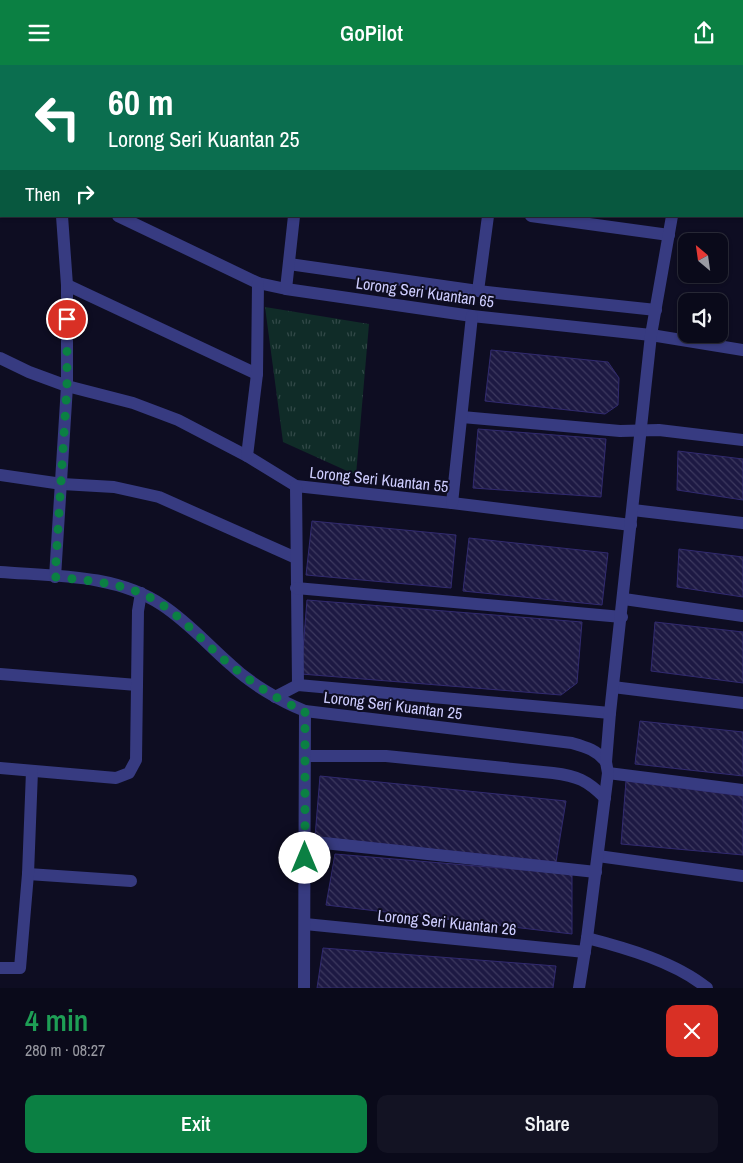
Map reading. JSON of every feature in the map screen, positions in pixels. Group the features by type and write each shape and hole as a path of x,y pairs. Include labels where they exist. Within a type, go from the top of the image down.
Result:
{"street":[{"path":"55,577 67,386 67,285 62,217"},
{"name":"Lorong Seri Kuantan 65","path":"120,217 258,283 286,289 472,316 652,335 743,350"},
{"path":"286,289 294,217"},
{"path":"478,291 488,217"},
{"path":"538,217 669,235"},
{"path":"579,988 588,938 605,798 610,713 652,335 672,217"},
{"path":"289,264 478,291 656,311"},
{"path":"247,456 257,374 258,283"},
{"path":"67,285 257,374"},
{"path":"452,503 472,316"},
{"name":"Lorong Seri Kuantan 55","path":"0,359 67,386 133,403 178,420 247,456 296,486 632,525"},
{"path":"462,417 620,431 659,430 743,439"},
{"path":"0,475 62,484 114,487 159,497 296,558"},
{"path":"296,486 298,685"},
{"path":"633,510 743,523"},
{"name":"Lorong Seri Kuantan 25","path":"0,572 102,581 141,593 163,605 194,630 232,667 274,697 305,711 572,743 593,749 599,753 607,767"},
{"path":"296,588 622,617"},
{"path":"0,767 116,778 129,773 136,760 138,611 141,593"},
{"path":"624,599 743,616"},
{"path":"0,673 137,685"},
{"path":"274,697 298,685 610,713"},
{"path":"613,687 743,703"},
{"path":"304,988 305,711"},
{"path":"305,756 386,756 570,775 582,779 605,798"},
{"path":"607,767 743,790"},
{"path":"0,968 20,968 28,874 32,771"},
{"path":"305,841 596,872"},
{"path":"598,856 743,876"},
{"path":"28,874 131,881"},
{"name":"Lorong Seri Kuantan 26","path":"305,924 585,952"},
{"path":"588,938 618,946 678,970 707,988"}],"green space":[{"path":"265,307 369,324 356,475 283,442"}],"building":[{"path":"491,350 608,362 619,378 618,405 605,414 485,401"},
{"path":"478,429 606,439 601,497 473,488"},
{"path":"678,451 743,459 743,500 677,490"},
{"path":"312,521 456,535 451,588 306,575"},
{"path":"469,538 608,553 602,605 463,591"},
{"path":"679,549 743,557 743,597 677,587"},
{"path":"307,600 582,622 577,683 561,695 301,674"},
{"path":"655,622 743,632 743,683 651,671"},
{"path":"640,721 743,732 743,776 635,764"},
{"path":"320,776 566,801 556,862 315,837"},
{"path":"626,781 743,796 743,855 621,844"},
{"path":"335,854 572,874 572,934 326,905"},
{"path":"323,948 556,966 553,988 317,988"}],"route":[{"path":"67,319 67,386 55,577 102,581 141,593 163,605 194,630 232,667 274,697 305,711 305,858"}]}
